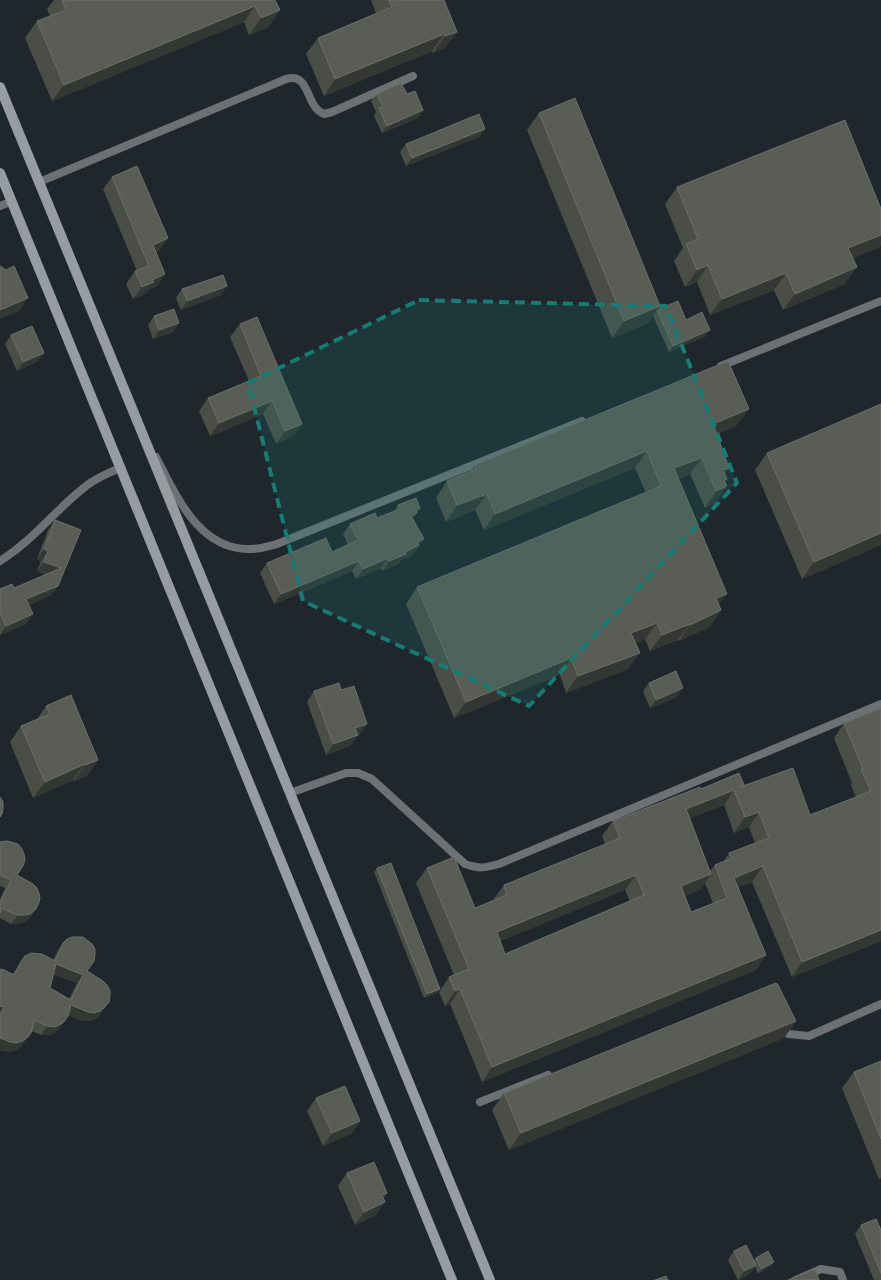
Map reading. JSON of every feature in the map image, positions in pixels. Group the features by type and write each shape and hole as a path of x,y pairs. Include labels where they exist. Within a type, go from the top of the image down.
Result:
{"street":[{"path":"0,87 490,1280"},
{"path":"0,173 452,1280"}],"lane":[{"path":"39,182 291,77 303,82 314,106 324,114 413,76"},
{"path":"0,206 12,201"},
{"path":"716,367 881,301"},
{"path":"140,425 179,499 192,519 210,537 229,546 250,549 277,544 588,419"},
{"path":"0,561 25,543 87,485 120,468"},
{"path":"290,793 346,773 358,773 372,779 465,864 475,868 485,868 499,864 881,704"},
{"path":"780,1016 788,1034 809,1036 881,1004"},
{"path":"480,1102 552,1073"},
{"path":"796,1280 821,1269 840,1272 843,1280"}],"highlighted area":[{"path":"419,300 666,306 737,483 529,706 303,601 248,383"}],"building":[{"path":"62,0 275,0 280,10 261,18 255,6 64,85 37,21 66,10"},
{"path":"389,0 444,0 457,32 445,36 444,34 335,79 318,38 392,7"},
{"path":"401,83 407,94 415,91 423,110 387,126 379,108 383,107 377,94"},
{"path":"575,98 660,306 624,321 539,113"},
{"path":"479,114 485,129 412,158 406,144"},
{"path":"845,120 881,209 881,235 848,248 857,267 795,294 786,273 722,299 708,265 697,270 686,244 698,239 677,187"},
{"path":"137,166 168,238 153,245 165,274 152,280 154,282 142,287 135,271 149,266 112,177"},
{"path":"0,266 6,270 14,266 28,298 0,310"},
{"path":"223,275 227,286 187,301 182,289"},
{"path":"678,301 686,320 702,312 710,330 673,346 657,310"},
{"path":"174,309 179,323 159,330 154,316"},
{"path":"257,317 302,424 285,431 272,401 219,423 208,398 261,376 240,324"},
{"path":"32,326 44,353 23,362 11,335"},
{"path":"728,361 749,409 713,424 729,468 723,470 727,479 724,480 727,486 716,491 702,458 674,468 727,594 716,598 721,610 690,625 662,635 657,623 631,633 640,653 578,676 571,658 466,702 417,587 661,486 647,451 495,514 487,494 457,505 447,481 476,469 475,465"},
{"path":"881,404 881,533 814,562 767,453"},
{"path":"416,498 420,508 416,510 417,513 411,516 424,539 417,542 419,545 405,552 406,554 389,561 388,558 363,569 359,561 281,594 267,563 326,538 332,552 358,540 350,524 375,513 377,518 400,509 398,505"},
{"path":"55,520 81,530 58,586 26,599 33,614 6,626 0,613 0,589 12,584 14,588 61,568 44,562 48,551 44,549"},
{"path":"676,671 683,688 656,700 649,683"},
{"path":"339,683 341,690 354,686 367,724 355,728 358,735 333,744 314,691"},
{"path":"71,695 98,760 45,782 21,726 50,714 46,706"},
{"path":"881,708 881,930 802,962 763,866 734,878 766,955 492,1067 460,989 455,991 449,977 469,969 427,868 454,857 475,908 507,895 504,885 620,838 613,821 739,773 744,785 740,787 793,768 810,815 871,791 861,770 863,769 844,723","holes":["734,790 745,817 759,812 769,838 729,853 732,858 715,865 727,898 691,912 681,886 711,874 686,809","636,875 644,895 505,954 497,932"]},
{"path":"0,797 3,802 3,809 0,817"},
{"path":"7,841 18,844 24,854 23,866 17,875 33,884 39,893 38,905 30,914 18,915 1,908 0,913 0,903 11,880 0,875 0,842"},
{"path":"391,863 440,989 427,994 377,868"},
{"path":"83,937 92,944 95,949 94,961 87,971 107,985 110,990 109,1002 100,1011 94,1013 71,1005 64,1022 54,1027 34,1020 31,1033 27,1038 16,1043 0,1038 0,1015 4,1007 0,1006 0,969 14,975 25,956 31,953 42,954 55,961 63,943 67,939","holes":["56,964 83,975 71,1000 50,988"]},
{"path":"776,983 796,1021 521,1133 504,1093"},
{"path":"881,1061 881,1139 854,1072"},
{"path":"345,1086 360,1121 332,1133 316,1098"},
{"path":"374,1162 387,1193 382,1195 385,1202 364,1212 347,1173"},
{"path":"876,1219 881,1230 881,1273 861,1225"},
{"path":"746,1245 756,1265 744,1271 734,1251"},
{"path":"768,1251 774,1262 761,1269 756,1258"},
{"path":"815,1269 819,1280 788,1280"},
{"path":"666,1276 668,1280 655,1280"}]}
